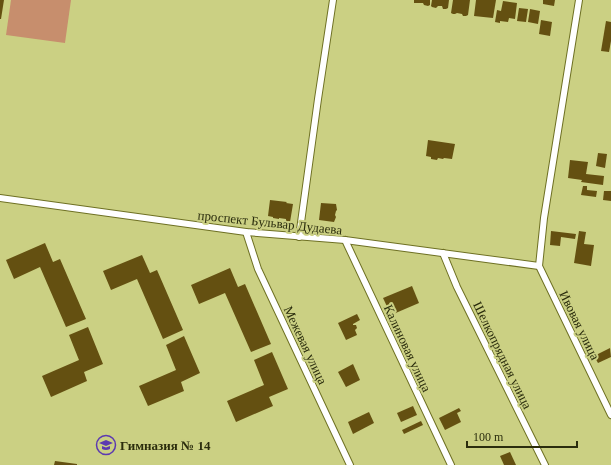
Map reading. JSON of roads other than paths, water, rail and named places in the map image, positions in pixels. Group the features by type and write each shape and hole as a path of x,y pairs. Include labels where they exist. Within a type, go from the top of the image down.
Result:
{"street":[{"path":"299,237 333,0"},
{"path":"539,266 544,218 578,0"},
{"name":"проспект Бульвар Дудаева","path":"0,198 246,232 345,240 539,266"},
{"name":"Межевая улица","path":"246,232 258,269 350,465"},
{"name":"Калиновая улица","path":"345,240 451,465"},
{"name":"Шелкопрядная улица","path":"443,253 545,465"},
{"name":"Ивовая улица","path":"539,266 611,415"}],"place":[{"name":"Гимназия № 14","path":"106,445"}]}
